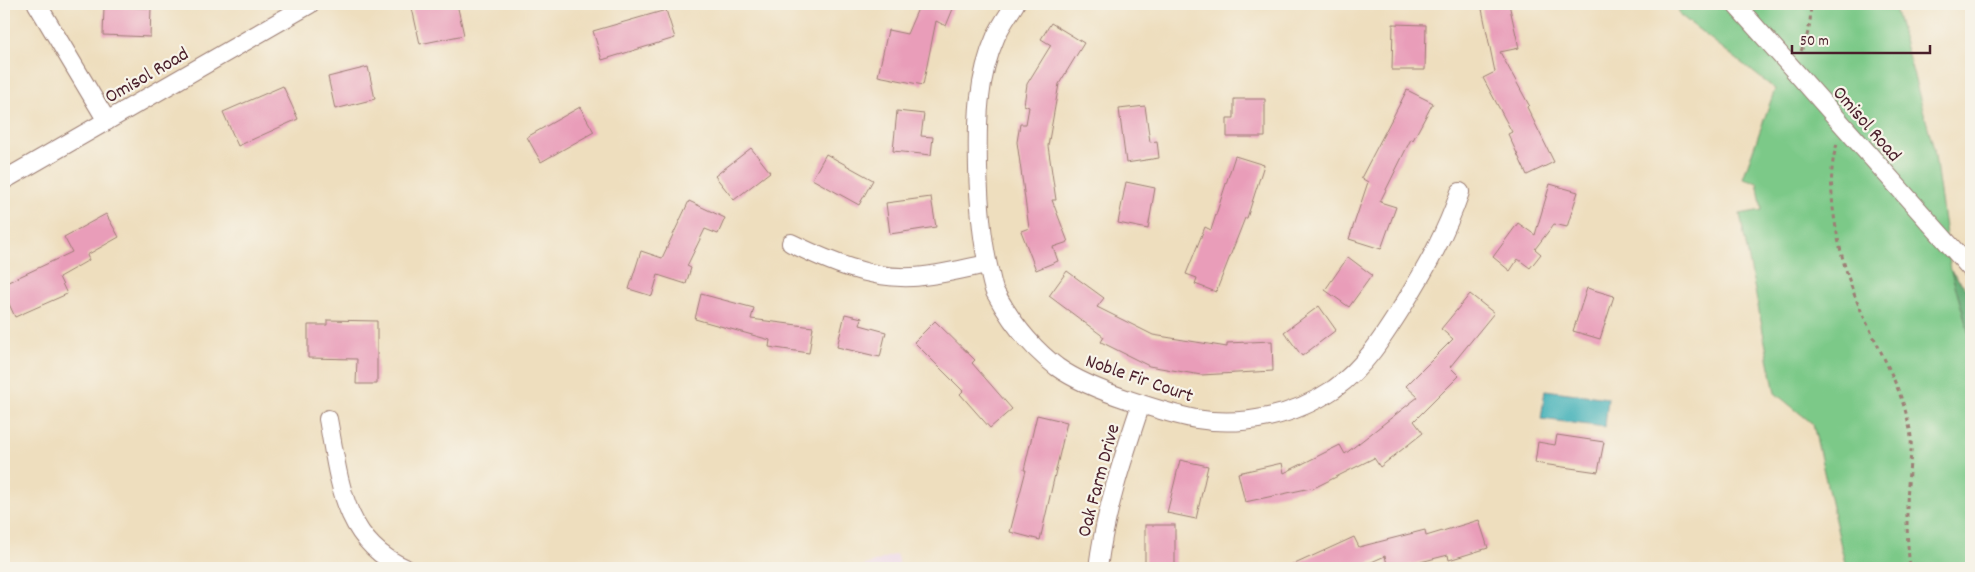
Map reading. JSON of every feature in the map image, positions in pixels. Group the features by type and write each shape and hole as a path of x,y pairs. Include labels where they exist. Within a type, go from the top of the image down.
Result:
{"street":[{"path":"37,4 107,121"},
{"name":"Omisol Road","path":"4,180 310,4"},
{"name":"Noble Fir Court","path":"1015,4 997,34 987,60 981,85 977,118 979,205 987,264 994,290 1011,318 1032,344 1056,366 1072,377 1114,395 1195,419 1227,421 1258,419 1288,412 1315,400 1335,388 1361,366 1380,344 1434,255 1460,192"},
{"name":"Omisol Road","path":"1735,4 1971,269"},
{"path":"791,242 818,256 853,268 883,275 911,277 944,273 987,264"},
{"name":"Oak Farm Drive","path":"1098,568 1102,537 1113,490 1141,404"},
{"path":"328,419 342,495 351,516 364,536 380,552 405,568"}],"path":[{"path":"1806,40 1811,13 1810,4"},
{"path":"1843,126 1833,156 1830,181 1835,221 1844,263 1858,304 1902,399 1910,427 1912,450 1907,517 1910,568"}],"shaded area":[{"path":"896,554 901,568 858,568"}],"green space":[{"path":"1677,4 1894,4 1934,149 1951,271 1971,341 1971,568 1846,568 1813,424 1775,393 1740,214 1762,210 1757,182 1743,178 1775,89 1680,15"},
{"path":"1951,271 1971,294 1971,341"}],"water":[{"path":"1545,390 1608,398 1605,427 1541,419"}],"building":[{"path":"433,4 457,4 464,35 420,44 412,8"},
{"path":"920,4 955,4 946,26 936,21 923,85 878,76 888,30 907,34"},
{"path":"1509,4 1519,48 1500,52 1529,105 1527,107 1554,162 1527,175 1508,134 1512,132 1483,78 1495,72 1482,9"},
{"path":"104,7 151,8 150,37 103,35"},
{"path":"666,10 675,38 602,60 593,31"},
{"path":"1051,23 1084,43 1059,84 1048,146 1056,200 1052,200 1068,242 1053,247 1058,261 1036,270 1021,231 1029,228 1017,142 1020,124 1026,124 1029,107 1024,105 1027,84 1051,45 1041,39"},
{"path":"1393,24 1426,25 1425,70 1392,70"},
{"path":"368,67 375,99 335,109 328,77"},
{"path":"283,86 298,119 238,146 223,112"},
{"path":"1407,90 1433,103 1413,140 1411,139 1380,202 1396,207 1381,249 1349,239 1368,182 1361,178"},
{"path":"1234,99 1265,99 1265,137 1227,137 1227,118 1234,118"},
{"path":"1145,106 1150,142 1157,141 1159,158 1126,163 1119,109"},
{"path":"580,107 594,132 541,162 527,137"},
{"path":"897,111 924,114 921,136 933,137 931,155 893,151"},
{"path":"751,148 770,172 734,200 715,176"},
{"path":"826,154 873,180 859,205 812,179"},
{"path":"1235,156 1264,165 1247,218 1245,218 1216,292 1195,284 1197,278 1186,274 1205,227 1211,230"},
{"path":"1126,182 1155,188 1148,229 1118,223"},
{"path":"1550,184 1578,192 1567,227 1554,224 1535,249 1541,254 1530,268 1518,259 1510,271 1493,257 1518,223 1535,235"},
{"path":"931,197 936,227 890,234 886,203"},
{"path":"689,201 725,218 718,234 705,229 687,266 691,268 686,284 658,275 652,296 629,289 641,251 662,258"},
{"path":"106,214 119,237 87,255 89,260 59,277 67,294 15,317 4,293 4,284 72,252 64,237"},
{"path":"1348,257 1372,275 1349,307 1325,290"},
{"path":"1067,271 1104,298 1097,307 1153,335 1227,347 1227,343 1272,341 1273,371 1201,375 1149,366 1101,342 1104,337 1049,296"},
{"path":"1587,288 1614,296 1600,339 1573,331"},
{"path":"701,294 754,308 751,319 813,327 809,353 769,347 770,340 695,319"},
{"path":"1470,294 1494,313 1450,367 1459,376 1414,421 1423,433 1380,467 1374,458 1312,489 1245,502 1238,473 1282,463 1284,473 1340,445 1345,454 1418,397 1406,386 1453,339 1441,329"},
{"path":"1319,306 1336,330 1302,356 1284,332"},
{"path":"845,314 862,318 860,325 886,332 880,357 837,347"},
{"path":"327,320 377,321 377,384 356,384 357,359 308,358 308,325 327,325"},
{"path":"935,321 975,360 972,363 1012,409 990,428 960,394 963,391 914,342"},
{"path":"1037,415 1067,422 1040,540 1010,532 1026,470 1024,470"},
{"path":"1557,435 1604,442 1598,472 1535,463 1538,442 1555,445"},
{"path":"1180,460 1208,466 1196,519 1167,513"},
{"path":"1479,520 1488,548 1449,560 1448,555 1397,568 1388,568 1385,556 1358,568 1286,568 1354,537 1359,547 1425,530 1426,536"},
{"path":"1145,525 1175,525 1175,568 1145,568"}]}
